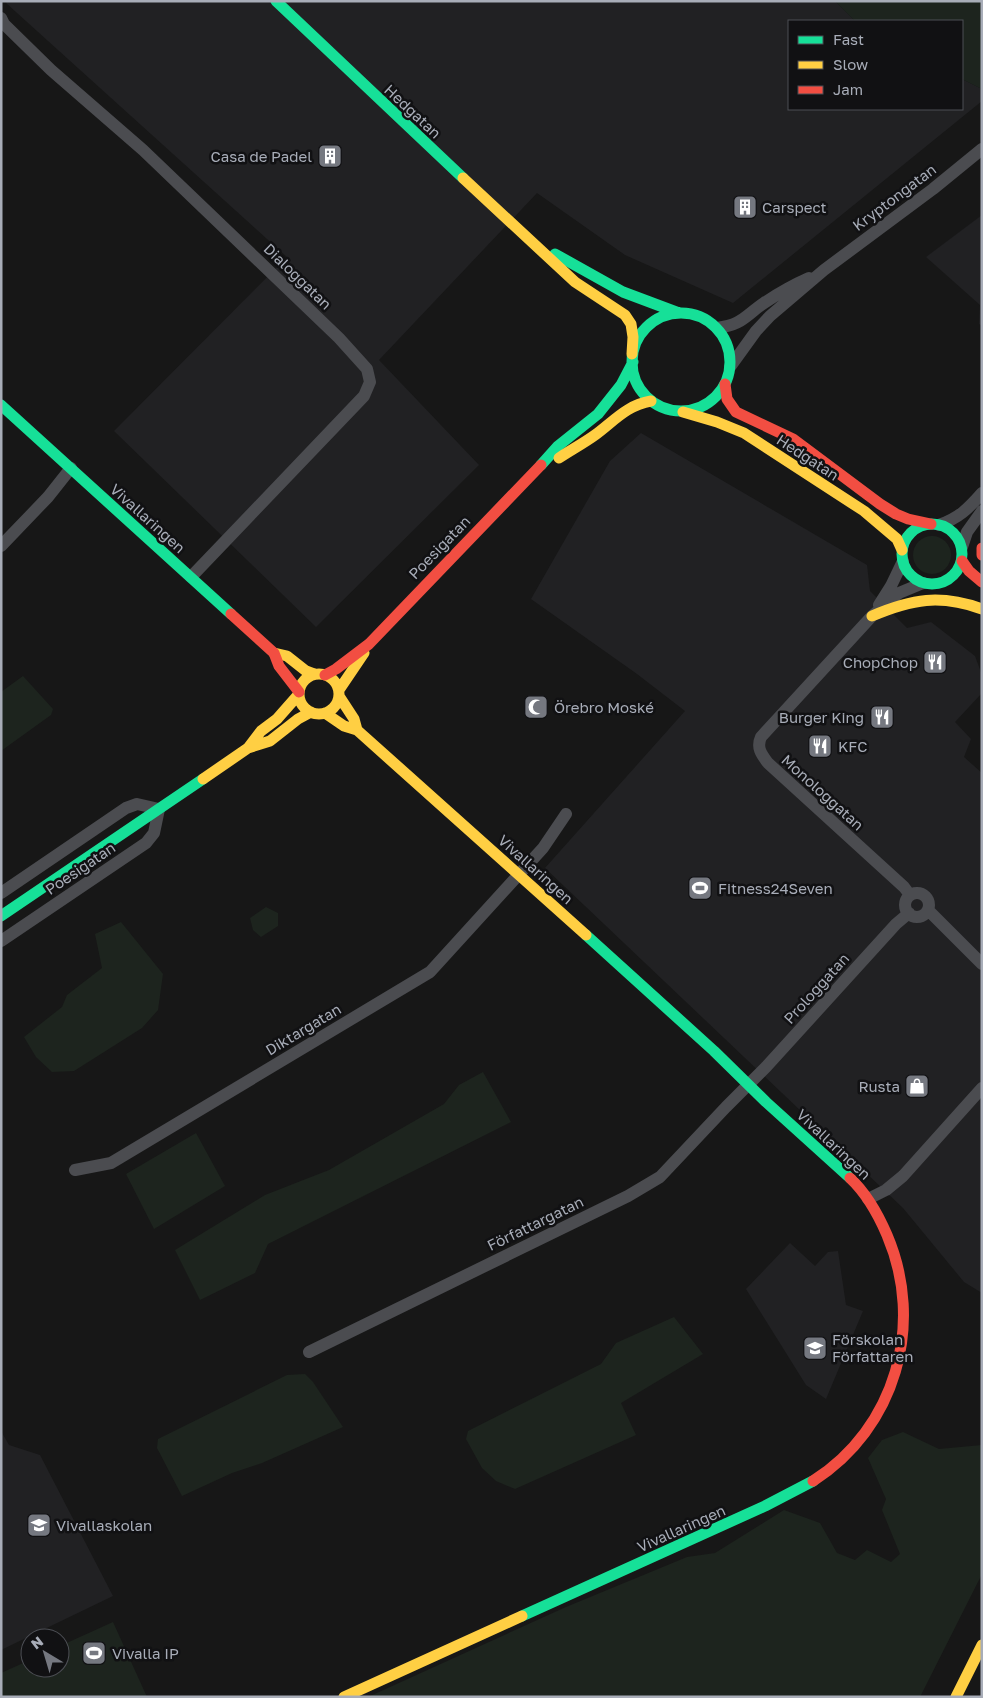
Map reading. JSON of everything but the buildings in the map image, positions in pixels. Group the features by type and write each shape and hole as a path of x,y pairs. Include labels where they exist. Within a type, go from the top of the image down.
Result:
{"main road":[{"name":"Hedgatan","path":"276,1 575,282 624,315 631,324 634,337 633,358"},
{"name":"Hedgatan","path":"530,240 623,292 679,313"},
{"path":"679,313 693,315 717,328 726,342 730,355 730,367 726,384 713,400 699,408 683,412 668,409 651,401 639,386 633,369 633,358 641,334 650,324 663,316 679,313"},
{"name":"Poesigatan","path":"320,674 336,669 369,644 514,492 534,474 558,446 598,414 621,385 633,358"},
{"name":"Hedgatan","path":"726,384 727,399 736,412 793,439 896,514 908,519 935,524"},
{"name":"Poesigatan","path":"534,474 596,434 628,408 640,402 651,401"},
{"name":"Vivallaringen","path":"1,405 274,653 279,666 299,693"},
{"name":"Hedgatan","path":"683,412 744,433 864,511 897,539 902,556"},
{"path":"935,524 947,528 954,533 962,548 962,561 958,570 944,582 933,584 923,583 910,575 902,556 905,540 911,532 917,528 935,524"},
{"path":"982,548 982,554"},
{"path":"962,561 969,571 982,582"},
{"path":"944,582 982,605"},
{"path":"872,616 890,608 923,598 965,602 982,609"},
{"name":"Poesigatan","path":"339,693 369,644"},
{"name":"Vivallaringen","path":"274,653 287,656 306,670 320,674"},
{"path":"320,674 332,678 339,693 334,708 325,713 315,714 304,707 300,701 299,693 303,681 320,674"},
{"name":"Poesigatan","path":"248,748 261,731 277,719 299,693"},
{"name":"Vivallaringen","path":"339,693 358,730"},
{"name":"Poesigatan","path":"1,916 248,748 270,741 298,719 311,712"},
{"name":"Vivallaringen","path":"325,713 344,726 358,730 748,1084 860,1189 883,1223 892,1244 904,1297 905,1322 904,1346 895,1378 878,1416 835,1466 821,1477 781,1499 344,1697"},
{"path":"956,1697 982,1645"}],"street":[{"name":"Dialoggatan","path":"1,18 4,24 51,70 143,150 339,338 367,369 370,382 364,396 191,577"},
{"name":"Kryptongatan","path":"730,367 756,331 770,316 824,270 933,189 982,149"},
{"name":"Kryptongatan","path":"717,328 731,327 744,320 761,305 784,290 824,270"},
{"path":"1,546 48,498 71,468"},
{"path":"935,524 953,520 982,494"},
{"path":"962,548 967,532 982,511"},
{"name":"Monologgatan","path":"872,616 891,586 902,556"},
{"name":"Monologgatan","path":"910,895 904,887 768,764 759,748 761,737 872,616 899,593 923,583"},
{"name":"Poesigatan","path":"1,893 126,808 137,804 159,809 154,833 146,843 1,941"},
{"name":"Diktargatan","path":"74,1170 111,1163 430,972 543,848 566,814"},
{"path":"916,892 924,895 929,901 928,910 919,916 909,913 905,905 906,899 916,892"},
{"path":"928,910 982,964"},
{"name":"Prologgatan","path":"748,1084 773,1060 896,924 909,913"},
{"name":"Författargatan","path":"309,1352 648,1185 660,1177 748,1084"},
{"path":"868,1199 886,1190 903,1176 982,1088"}],"shaded area":[{"path":"7,1 835,1 854,20 788,20 788,110 963,110 963,80 982,89 982,101 733,303 625,255 537,193 379,360 479,465 316,627 114,431 287,257 6,3"},
{"path":"835,1 982,1 982,89 963,80 963,20 854,20"},
{"path":"982,215 982,326 979,324 980,305 926,257"},
{"path":"641,433 867,565 870,591 907,628 931,622 975,656 982,675 982,693 955,722 971,739 964,757 982,773 982,1293 964,1282 903,1208 545,868 685,711 637,674 531,599 610,461"},
{"path":"932,536 946,541 951,555 946,569 932,574 918,569 913,555 918,541"},
{"path":"23,676 53,709 51,715 1,751 1,692"},
{"path":"266,907 278,913 278,926 261,937 253,930 250,918"},
{"path":"121,922 163,974 158,1010 142,1028 74,1071 52,1072 36,1057 24,1037 62,1007 67,995 102,968 95,934"},
{"path":"483,1072 511,1122 268,1244 255,1273 200,1300 175,1250 265,1195 329,1170 444,1104 459,1085"},
{"path":"196,1133 225,1186 154,1229 126,1174"},
{"name":"Förskolan Författaren","path":"790,1243 815,1266 828,1252 838,1251 846,1305 863,1311 826,1399 806,1385 746,1289"},
{"path":"674,1317 703,1354 621,1403 636,1435 515,1489 496,1481 482,1468 466,1439 468,1431 601,1364 616,1343"},
{"path":"305,1374 313,1382 343,1427 182,1496 157,1448 158,1439 287,1375"},
{"name":"Vivallaskolan","path":"1,1431 9,1445 40,1455 113,1596 47,1628 20,1628 20,1641 1,1650"},
{"path":"903,1432 939,1449 982,1445 982,1574 920,1697 368,1697 566,1607 687,1557 715,1553 784,1510 820,1523 837,1553 855,1560 867,1550 891,1562 900,1554 882,1510 886,1499 868,1458 882,1440"},
{"name":"Vivalla IP","path":"113,1622 147,1697 1,1697 1,1673 20,1664 20,1678 70,1678 70,1641"}],"traffic: fast":[{"path":"276,1 463,178"},
{"path":"555,254 623,292 679,313"},
{"path":"681,313 691,314 708,321 722,335 729,352 730,362 729,372 722,389 708,403 691,410 681,411 671,410 654,403 640,389 633,372 632,362 633,352 640,335 654,321 671,314 681,313"},
{"path":"541,465 558,446 598,414 621,385 633,362"},
{"path":"1,405 231,614"},
{"path":"932,524 944,526 957,537 962,554 960,566 949,579 932,584 920,582 907,571 902,554 904,542 915,529 932,524"},
{"path":"1,916 203,779"},
{"path":"586,935 850,1178"},
{"path":"522,1616 765,1506 813,1481"}],"traffic: slow":[{"path":"463,178 575,282 625,315 631,324 633,337 632,354"},
{"path":"559,458 591,438 621,414 635,406 651,401"},
{"path":"683,412 717,422 744,433 864,511 897,539 902,550"},
{"path":"872,616 886,610 926,600 953,601 982,609"},
{"path":"274,653 287,656 306,671 314,674"},
{"path":"339,690 364,653"},
{"path":"323,674 330,677 336,683 339,694 338,702 330,711 323,714 315,714 308,711 300,702 299,690 302,683 311,675 323,674"},
{"path":"248,748 261,731 277,719 299,694"},
{"path":"339,696 354,719 357,730"},
{"path":"203,779 248,748 270,741 298,719 311,712"},
{"path":"325,713 344,726 357,730 586,935"},
{"path":"344,1697 522,1616"},
{"path":"956,1697 982,1645"}],"traffic: jam":[{"path":"725,384 727,399 736,412 793,439 896,514 908,519 931,524"},
{"path":"325,675 369,644 541,465"},
{"path":"982,548 982,555"},
{"path":"962,561 969,571 982,582"},
{"path":"231,614 274,653 279,666 299,692"},
{"path":"813,1481 842,1459 865,1433 883,1403 895,1372 902,1338 903,1304 898,1269 887,1235 871,1204 850,1178"}],"place":[{"name":"Casa de Padel","path":"330,156"},
{"name":"Carspect","path":"745,207"},
{"name":"ChopChop","path":"935,662"},
{"name":"Örebro Moské","path":"536,707"},
{"name":"Burger King","path":"882,717"},
{"name":"KFC","path":"820,746"},
{"name":"Fitness24Seven","path":"700,888"},
{"name":"Rusta","path":"917,1086"},
{"name":"Förskolan Författaren","path":"815,1348"},
{"name":"Vivallaskolan","path":"39,1525"},
{"name":"Vivalla IP","path":"94,1653"}]}
